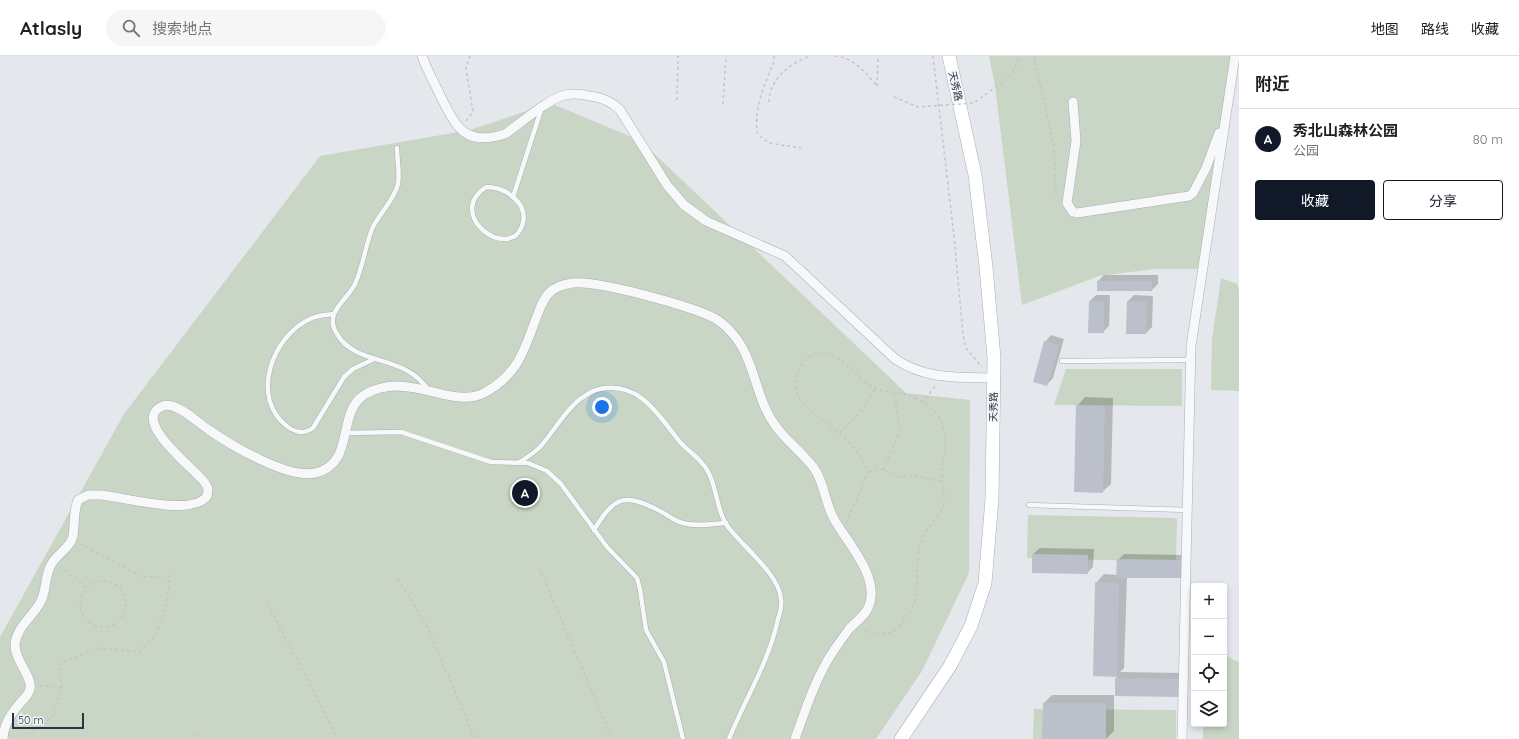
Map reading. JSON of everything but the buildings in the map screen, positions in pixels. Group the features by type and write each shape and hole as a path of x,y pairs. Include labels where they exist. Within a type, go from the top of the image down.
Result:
{"main road":[{"name":"天秀路","path":"902,739 950,666 971,626 985,583 992,499 994,358 986,267 975,175 949,56"}],"street":[{"path":"422,56 450,117 458,128 475,137 496,137 505,134 554,99 572,94 596,97 613,103 624,117 667,185 694,214 706,221 785,256 896,359 907,367 920,372 943,377 994,378"},
{"path":"1182,739 1191,360 1235,56"},
{"path":"1073,102 1076,141 1068,187 1067,203 1073,212 1077,213 1189,196 1193,194 1206,168 1226,117"},
{"path":"4,739 6,722 28,694 30,686 18,660 15,647 19,630 43,598 48,572 53,561 68,546 72,539 76,504 84,496 113,496 178,506 194,504 205,498 208,493 206,485 172,450 154,424 154,412 162,406 176,407 211,432 284,470 298,473 317,472 329,465 339,453 346,433 351,411 358,400 365,395 392,385 471,397 480,395 493,387 520,361 547,294 562,285 580,283 629,292 696,311 715,318 734,334 772,421 816,471 832,515 862,561 869,587 870,601 867,610 853,625 832,654 817,682 795,739"}],"lane":[{"path":"513,197 541,108"},
{"path":"397,148 398,186 373,228 354,286 335,310 336,334 343,342 356,352 393,364 410,372 420,379 429,391"},
{"path":"486,187 493,187 513,197 522,208 524,216 519,232 514,236 502,238 493,237 479,228 474,220 473,205 476,196 482,190 486,187"},
{"path":"334,314 310,319 294,329 277,350 270,367 267,398 272,410 281,422 294,431 308,431 313,428 344,376 353,369 374,359"},
{"path":"1062,360 1191,360"},
{"path":"518,463 540,447 576,404 585,396 600,389 624,389 645,400 658,412 680,442 708,470 726,523 761,562 775,582 781,600 775,635 767,658 738,716 729,739"},
{"path":"346,433 401,432 491,462 528,463 547,471 561,484 606,547 637,578 646,630 664,662 683,739"},
{"path":"594,530 607,510 616,502 620,501 643,504 685,524 726,523"},
{"path":"1029,505 1188,510"}],"path":[{"path":"458,128 473,112 466,68 470,56"},
{"path":"676,100 678,56"},
{"path":"723,104 726,56"},
{"path":"774,56 759,105 757,122 758,135 769,143 801,148"},
{"path":"769,102 770,89 776,80 788,68 811,56"},
{"path":"835,56 847,59 856,65 877,86 878,56"},
{"path":"933,56 954,236 963,335 966,348 973,358 994,378"},
{"path":"894,97 918,107 974,103 1012,75 1020,56"},
{"path":"1034,56 1054,147 1056,194 1069,207"},
{"path":"853,625 873,634 887,634 896,629 911,609 915,600 918,555 921,542 926,529 943,506 942,482 946,445 943,425 932,410 922,403 903,394 875,388 864,381 846,364 834,356 820,353 811,355 801,364 796,374 796,387 802,403 839,433 862,460 869,471"},
{"path":"922,403 943,377"},
{"path":"839,433 856,418 867,404 875,388"},
{"path":"883,470 900,431 894,392"},
{"path":"869,471 883,470 897,477 918,476 942,482"},
{"path":"842,532 869,471"},
{"path":"28,735 52,717 62,687 58,664 98,648 139,652 155,636 167,602 170,576 142,577 72,539"},
{"path":"53,561 87,588"},
{"path":"539,567 612,739"},
{"path":"398,579 427,626 475,739"},
{"path":"108,582 121,590 125,597 126,604 121,619 109,626 94,625 88,621 81,609 83,594 87,588 93,584 108,582"},
{"path":"268,604 338,739"},
{"path":"30,686 62,687"},
{"path":"194,733 197,739"}],"green space":[{"path":"989,56 1238,56 1202,269 1155,269 1099,276 1022,305 995,86"},
{"path":"550,103 641,141 906,393 970,400 969,573 922,671 876,739 0,739 0,637 124,414 320,156 470,130"},
{"path":"1221,278 1237,284 1239,290 1239,391 1211,390 1212,340"},
{"path":"1066,369 1182,369 1182,406 1054,405"},
{"path":"1028,515 1177,518 1176,562 1027,558"},
{"path":"1227,656 1239,662 1239,739 1203,739 1203,727 1227,727"},
{"path":"1034,709 1176,710 1176,739 1033,739"}],"place":[{"name":"秀北山森林公园","path":"525,493"}]}
